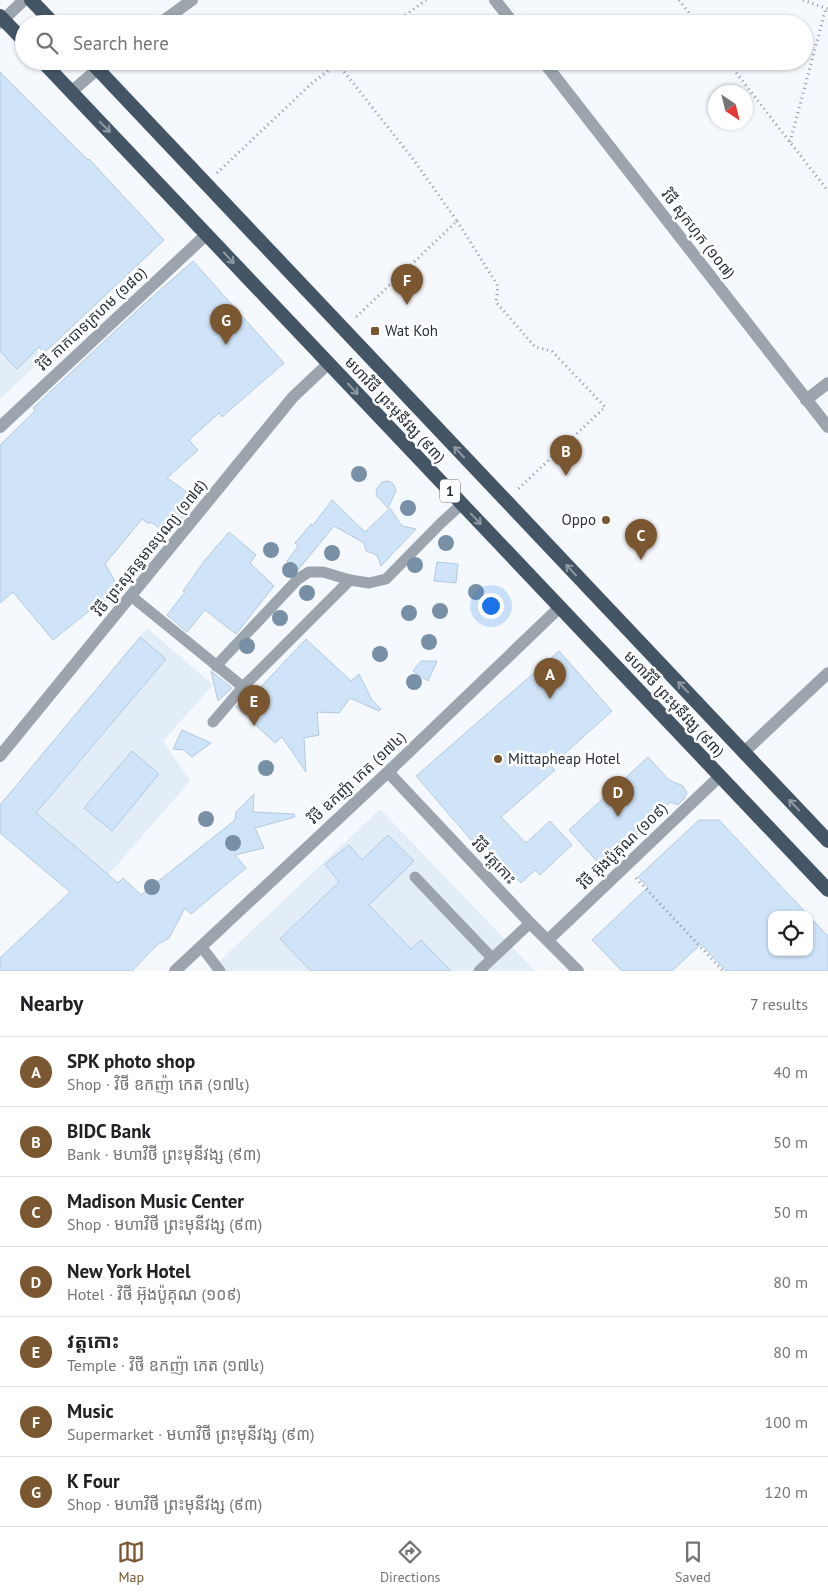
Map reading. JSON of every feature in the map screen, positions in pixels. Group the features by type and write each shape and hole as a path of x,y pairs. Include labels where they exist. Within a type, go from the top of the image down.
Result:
{"highway":[{"path":"31,0 45,15"},
{"path":"1,20 15,33"},
{"name":"មហាវិថី ព្រះមុនីវង្ស (៩៣)","path":"51,70 828,890"},
{"name":"មហាវិថី ព្រះមុនីវង្ស (៩៣)","path":"102,70 206,184 828,841"}],"street":[{"path":"1,20 24,0"},
{"path":"171,15 192,0"},
{"path":"495,0 507,15"},
{"path":"72,92 92,70"},
{"name":"វិថី សុកហុក (១០៧)","path":"550,70 828,427"},
{"name":"វិថី កាកបាទក្រហម (១៨០)","path":"0,427 207,234"},
{"name":"វិថី ព្រះសុគន្ធមានបុណ្យ (១៧៨)","path":"0,756 293,397 329,363"},
{"path":"806,400 828,383"},
{"name":"វិថី ឧកញ៉ា កេត (១៧៤)","path":"175,971 388,772 560,607"},
{"path":"744,752 828,673"},
{"name":"វិថី វត្តកោះ","path":"388,772 578,971"},
{"name":"វិថី អ៊ុងប៉ូគុណ (១០៩)","path":"548,940 720,776"}],"lane":[{"path":"216,666 298,579 309,572 323,572 350,580 369,583 386,579 462,504"},
{"path":"213,722 243,687 350,580"},
{"path":"132,596 243,687"},
{"path":"415,877 492,958"},
{"path":"479,971 530,922"},
{"path":"201,946 220,971"}],"path":[{"path":"405,15 426,0"},
{"path":"679,0 691,15"},
{"path":"803,0 827,8 813,59"},
{"path":"206,184 310,84 328,70"},
{"path":"345,70 413,159 457,221 498,286 496,302 535,347 552,350 604,407 506,501"},
{"path":"734,70 828,191"},
{"path":"790,142 810,70"},
{"path":"343,329 457,221"},
{"path":"625,867 723,971"}],"shaded area":[{"path":"0,312 44,358 0,399"},
{"path":"147,628 213,685 163,741 190,781 84,903 0,805"},
{"path":"380,809 535,971 209,971"}],"building":[{"path":"0,72 89,159 164,240 44,353 39,347 17,369 0,351"},
{"path":"193,261 284,363 222,417 219,413 189,440 198,450 167,478 197,499 169,535 151,522 149,524 142,519 105,564 121,591 94,607 53,640 13,592 0,603 0,445 35,411 33,408"},
{"path":"389,481 394,485 396,491 388,508 377,496 376,490 382,482"},
{"path":"332,500 365,532 390,508 402,526 416,529 381,566 377,555 366,551 364,543 334,526 298,570 287,561 298,546 295,543 311,524 313,525"},
{"path":"229,532 256,555 250,563 274,586 236,634 205,610 187,632 167,615 185,592 183,591 205,560"},
{"path":"437,562 458,564 456,583 434,581"},
{"path":"140,637 166,659 36,813 118,883 123,878 141,895 235,820 236,812 254,794 253,812 294,814 295,817 255,828 264,848 235,855 246,868 191,914 185,908 169,938 158,944 132,971 0,971 0,958 70,892 0,833 0,805"},
{"path":"306,639 351,681 359,674 372,700 381,709 379,711 350,698 339,713 317,712 319,735 304,738 306,772 282,737 275,743 236,707 255,686 257,691"},
{"path":"559,651 612,711 551,766 555,770 501,817 526,843 550,821 572,845 540,875 535,870 521,883 478,837 472,841 416,776"},
{"path":"421,661 437,661 428,681 413,671"},
{"path":"211,671 232,688 218,701"},
{"path":"182,730 211,743 192,757 184,750 173,749"},
{"path":"132,751 159,774 112,831 84,808"},
{"path":"648,757 669,780 683,786 687,793 678,805 670,802 602,867 569,830"},
{"path":"699,820 719,820 804,911 768,911 768,956 813,956 813,920 828,936 828,971 726,971 701,944 672,971 622,971 592,940 648,887 638,877"},
{"path":"388,835 414,861 369,905 411,949 421,940 451,971 311,971 280,939 339,882 325,864 349,845 362,860"}],"place":[{"name":"Music","path":"407,305"},
{"name":"Wat Koh","path":"375,331"},
{"name":"K Four","path":"226,345"},
{"name":"BIDC Bank","path":"566,476"},
{"name":"Oppo","path":"606,520"},
{"name":"Madison Music Center","path":"641,560"},
{"name":"SPK photo shop","path":"550,699"},
{"name":"វត្តកោះ","path":"254,726"},
{"name":"Mittapheap Hotel","path":"498,759"},
{"name":"New York Hotel","path":"618,817"}]}
